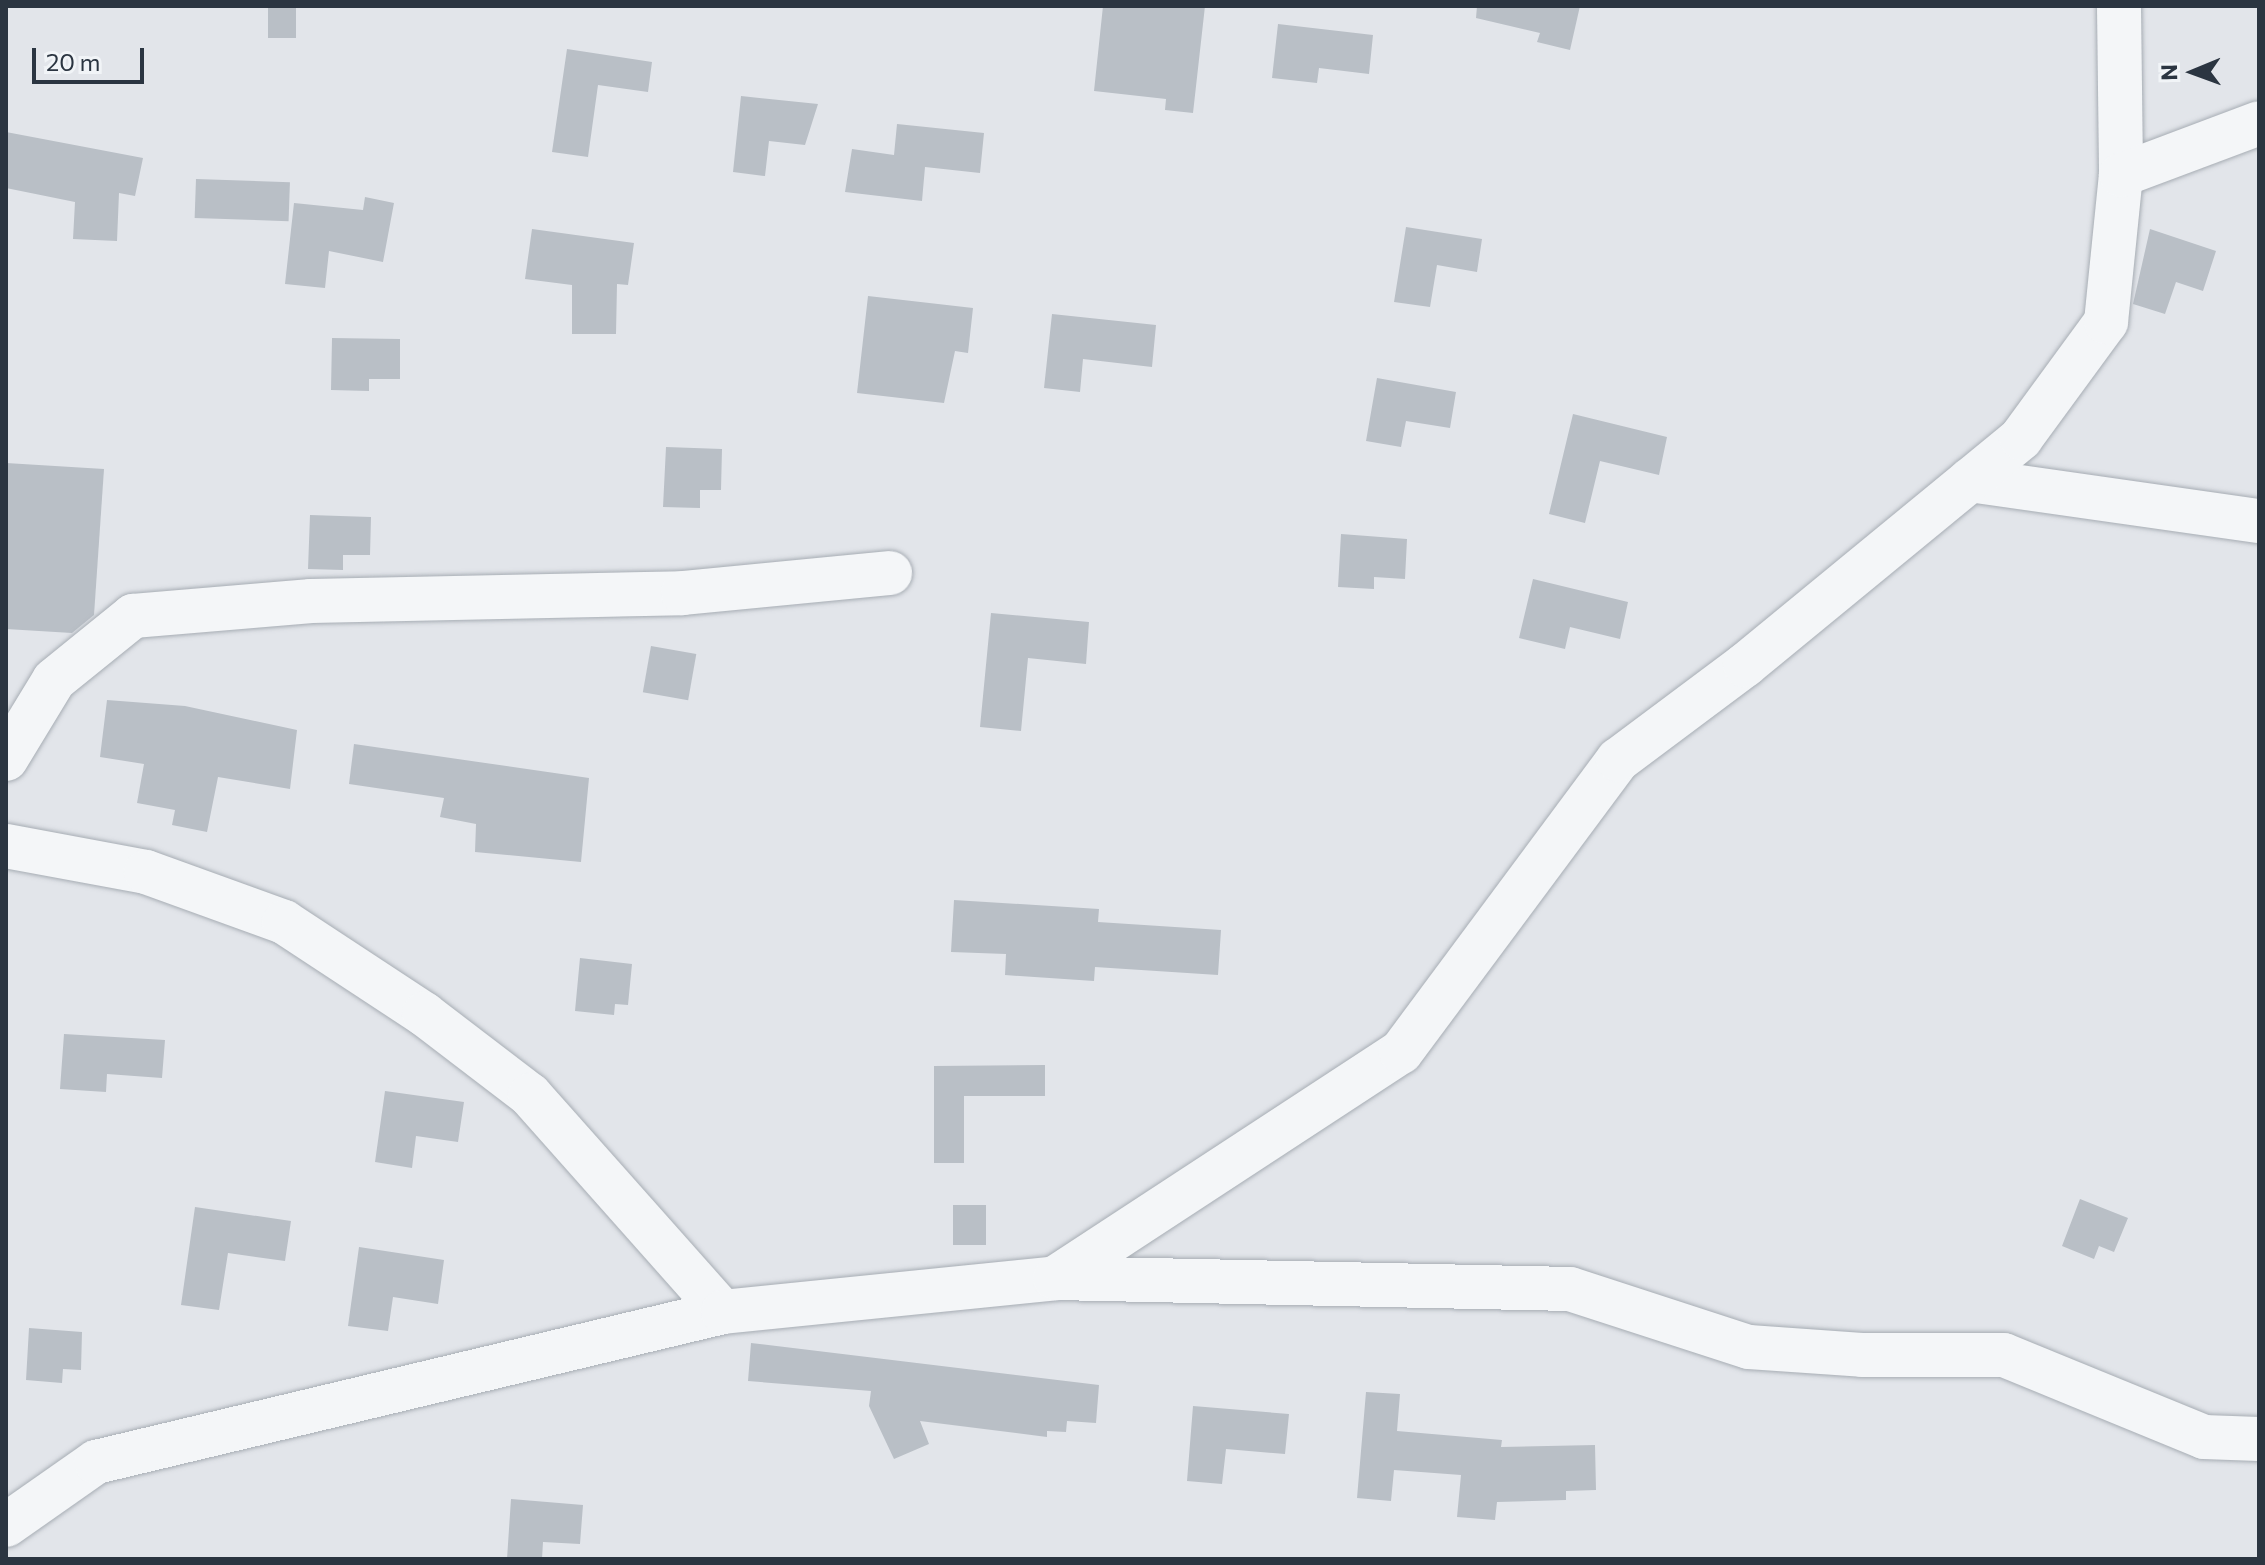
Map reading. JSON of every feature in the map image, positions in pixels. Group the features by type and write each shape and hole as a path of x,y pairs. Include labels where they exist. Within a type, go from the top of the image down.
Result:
{"street":[{"path":"1055,1278 1401,1052 1618,760 2021,438 2106,322 2121,175 2119,6"},
{"path":"2121,175 2259,123"},
{"path":"1970,480 2259,521"},
{"path":"6,759 54,680 133,616 311,601 683,593 890,573"},
{"path":"6,846 146,872 284,922 424,1014 530,1095 723,1312"},
{"path":"6,1525 96,1462 723,1312 1055,1278 1570,1289 1749,1347 1862,1355 2004,1355 2204,1437 2259,1439"}],"building":[{"path":"268,6 296,6 296,38 268,38"},
{"path":"1103,6 1205,6 1193,113 1165,110 1166,99 1094,91"},
{"path":"1477,6 1580,6 1570,50 1537,42 1540,33 1476,18"},
{"path":"1278,24 1373,35 1369,74 1319,68 1317,83 1272,78"},
{"path":"567,49 652,62 648,92 598,85 588,157 552,152"},
{"path":"741,96 818,104 805,145 769,141 765,176 733,172"},
{"path":"897,124 984,133 980,173 925,167 922,201 845,192 852,149 894,155"},
{"path":"6,132 143,158 135,196 119,193 117,241 73,239 75,202 6,188"},
{"path":"196,179 290,182 289,221 195,218"},
{"path":"365,197 394,203 383,262 329,251 325,288 285,284 294,203 363,210"},
{"path":"1406,227 1482,239 1477,272 1437,265 1430,307 1394,302"},
{"path":"532,229 634,243 628,285 617,284 616,334 572,334 572,285 525,279"},
{"path":"2150,229 2216,251 2203,291 2176,282 2165,314 2133,304"},
{"path":"868,296 973,308 968,353 955,351 944,403 857,393"},
{"path":"1052,314 1156,325 1152,367 1083,359 1080,392 1044,388"},
{"path":"332,338 400,339 400,379 369,379 369,391 331,390"},
{"path":"1377,378 1456,392 1450,428 1406,421 1401,447 1366,441"},
{"path":"1573,414 1667,437 1659,475 1600,461 1585,523 1549,514"},
{"path":"666,447 722,449 721,490 700,490 700,508 663,507"},
{"path":"6,463 104,469 94,615 72,633 6,629"},
{"path":"310,515 371,517 370,555 343,555 343,570 308,569"},
{"path":"1341,534 1407,539 1405,579 1374,577 1374,589 1338,587"},
{"path":"1533,579 1628,602 1620,639 1570,627 1565,649 1519,638"},
{"path":"991,613 1089,622 1086,664 1028,658 1021,731 980,727"},
{"path":"651,646 696,654 688,700 643,692"},
{"path":"107,700 185,706 297,730 290,789 218,777 207,832 172,825 175,810 137,803 144,764 100,757"},
{"path":"354,744 589,778 581,862 475,852 476,824 440,817 444,798 349,784"},
{"path":"954,900 1099,909 1098,922 1221,930 1218,975 1095,967 1094,981 1005,975 1006,954 951,952"},
{"path":"580,958 632,964 628,1005 615,1004 614,1015 575,1011"},
{"path":"64,1034 165,1040 162,1078 107,1074 106,1092 60,1089"},
{"path":"1045,1065 1045,1096 964,1096 964,1163 934,1163 934,1066"},
{"path":"385,1091 464,1102 458,1142 416,1136 412,1168 375,1162"},
{"path":"2080,1199 2128,1218 2114,1252 2099,1246 2094,1259 2062,1246"},
{"path":"953,1205 986,1205 986,1245 953,1245"},
{"path":"195,1207 291,1221 285,1261 228,1253 219,1310 181,1305"},
{"path":"359,1247 444,1260 438,1304 393,1297 388,1331 348,1326"},
{"path":"29,1328 82,1332 81,1370 63,1369 62,1383 26,1380"},
{"path":"751,1343 1099,1385 1096,1423 1067,1421 1066,1432 1047,1431 1047,1437 920,1421 929,1444 894,1459 869,1406 871,1391 748,1381"},
{"path":"1366,1392 1400,1394 1397,1431 1502,1440 1501,1447 1595,1445 1596,1490 1566,1491 1566,1500 1497,1502 1495,1520 1457,1517 1461,1475 1394,1470 1391,1501 1357,1498"},
{"path":"1193,1406 1289,1414 1285,1454 1226,1449 1222,1484 1187,1481"},
{"path":"511,1499 583,1505 580,1544 543,1542 542,1559 507,1559"}]}
